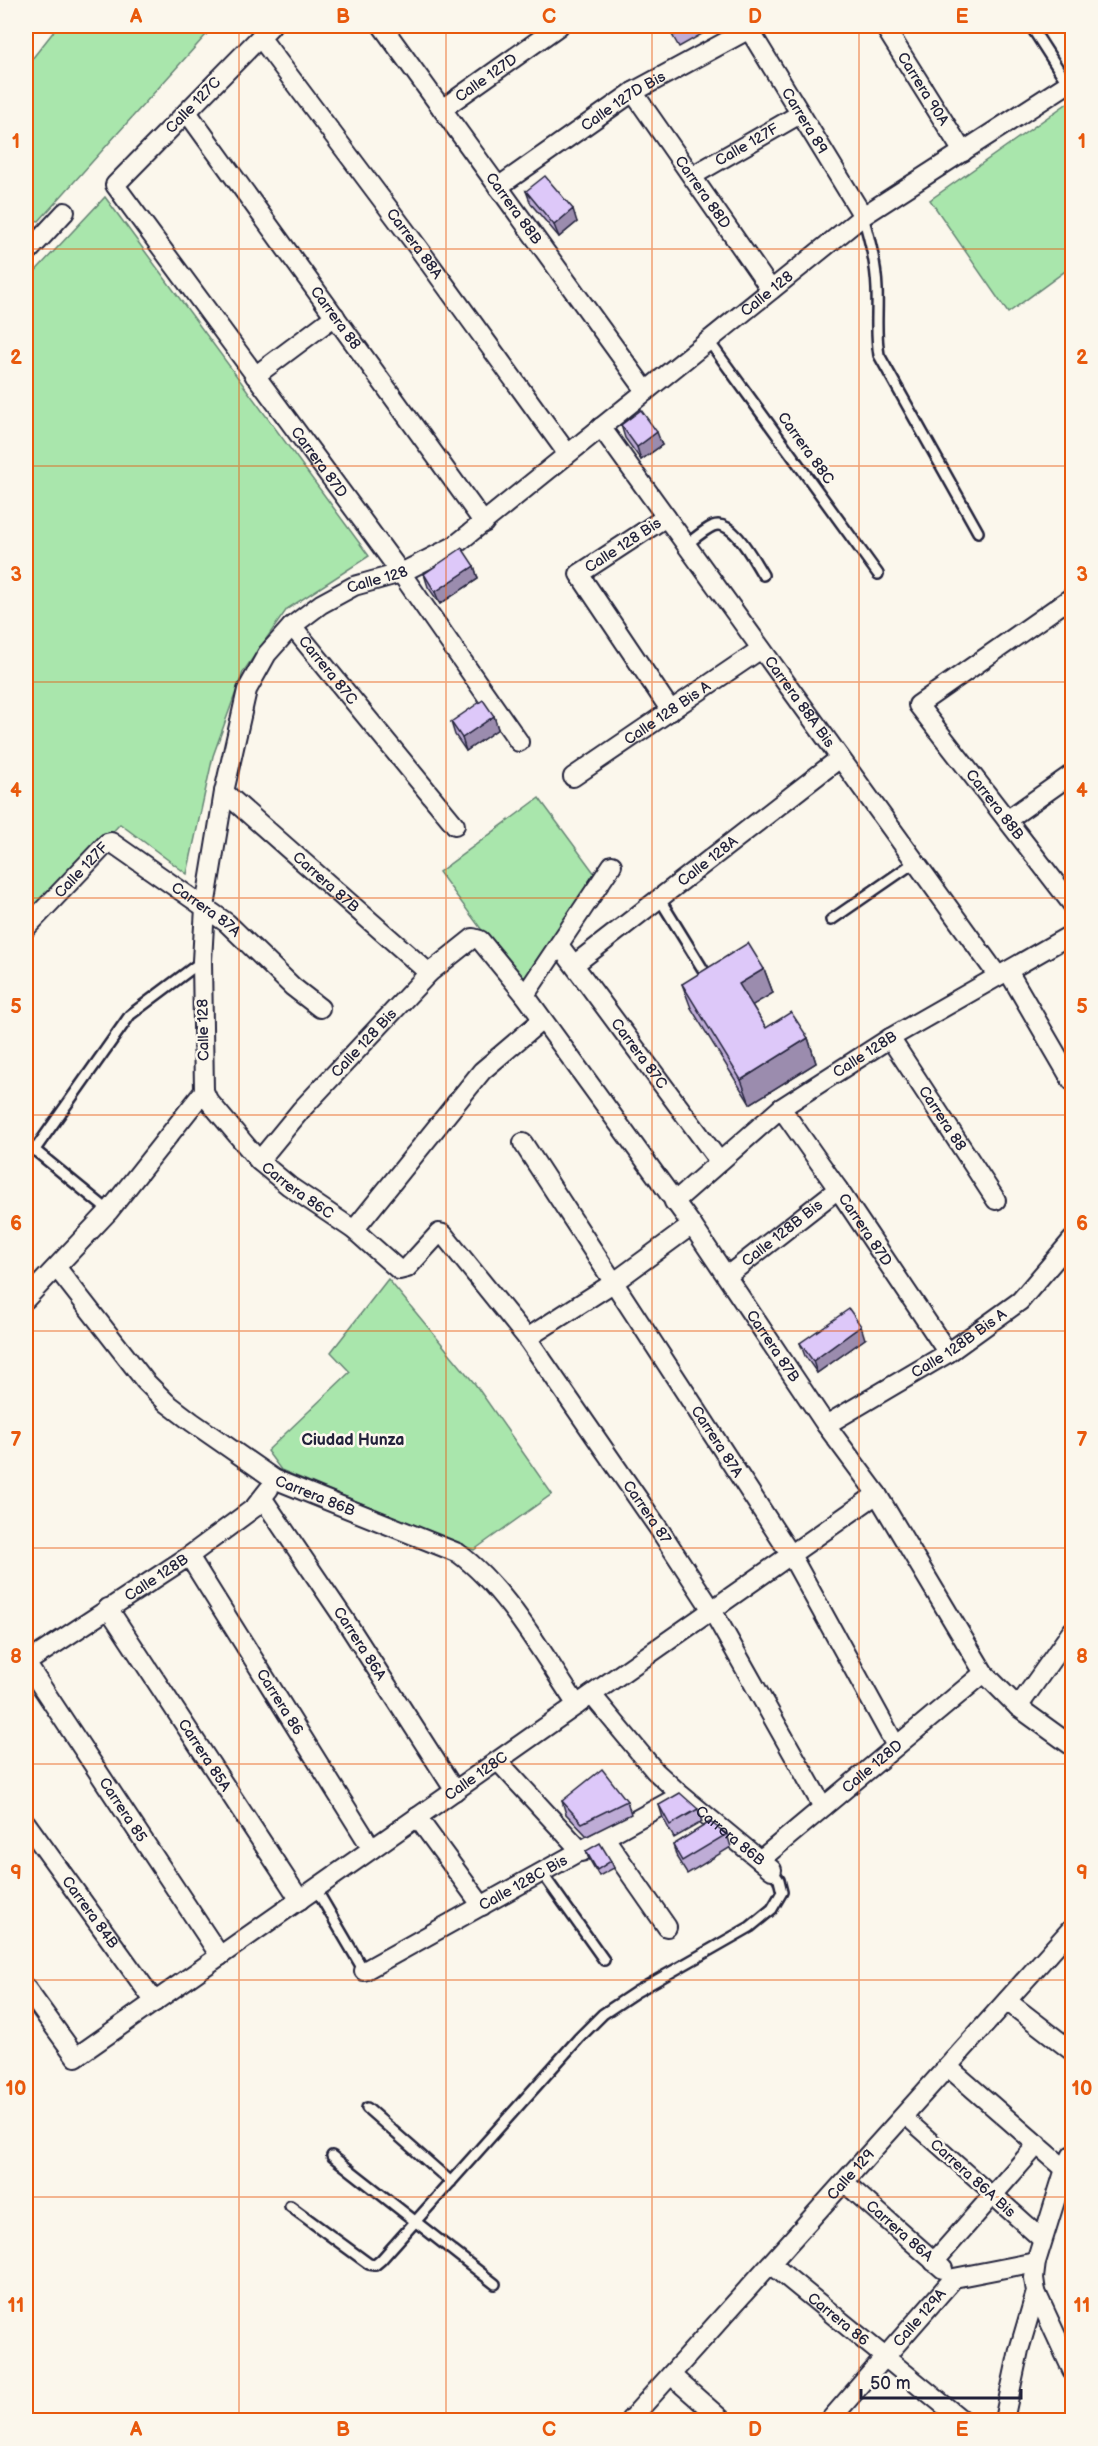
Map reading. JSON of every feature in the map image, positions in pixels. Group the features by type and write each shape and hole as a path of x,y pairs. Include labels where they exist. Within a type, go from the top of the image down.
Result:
{"street":[{"name":"Carrera 88B","path":"382,26 646,391"},
{"name":"Calle 127D","path":"442,109 559,26"},
{"name":"Carrera 90A","path":"884,26 963,152"},
{"name":"Calle 127D Bis","path":"498,187 633,92 750,27"},
{"name":"Carrera 89","path":"750,27 862,216"},
{"name":"Calle 127C","path":"115,185 266,31"},
{"name":"Carrera 88A","path":"266,31 419,249 567,453"},
{"name":"Calle 128","path":"204,1090 202,961 205,908 224,792 247,690 267,654 292,626 321,604 354,586 401,573 454,546 862,216 1070,83"},
{"name":"Carrera 88D","path":"633,92 771,290"},
{"name":"Carrera 88","path":"187,111 484,523"},
{"name":"Calle 127F","path":"692,176 800,114"},
{"name":"Carrera 87D","path":"115,185 401,573 519,742"},
{"path":"26,254 65,212"},
{"path":"255,376 335,316"},
{"name":"Carrera 88A Bis","path":"601,427 915,862 1003,973 1072,1081"},
{"name":"Calle 128 Bis","path":"666,517 579,574 671,711"},
{"name":"Carrera 88B","path":"1072,597 918,705 1072,904"},
{"name":"Carrera 87C","path":"292,626 455,825"},
{"name":"Calle 128 Bis A","path":"573,777 761,649"},
{"name":"Calle 128A","path":"575,964 840,758"},
{"path":"1007,820 1072,774"},
{"name":"Carrera 87B","path":"224,792 429,973"},
{"name":"Calle 127F","path":"26,928 107,843 111,842"},
{"name":"Carrera 87A","path":"111,842 227,922 293,987 320,1008"},
{"path":"525,995 612,865"},
{"name":"Calle 128B","path":"674,1202 781,1108 890,1038 1072,934"},
{"name":"Calle 128 Bis","path":"260,1161 301,1110 429,973 473,938 477,939"},
{"name":"Carrera 87B","path":"477,939 525,995 692,1226 826,1425 877,1494 984,1673 1018,1707 1072,1746"},
{"name":"Carrera 87C","path":"559,945 719,1161"},
{"path":"354,1230 482,1071 542,1020"},
{"name":"Carrera 88","path":"890,1038 996,1200"},
{"path":"26,1299 109,1210 204,1090"},
{"name":"Carrera 86C","path":"204,1090 208,1100 260,1161 289,1186 354,1230 399,1270 407,1268 439,1233 443,1234"},
{"name":"Carrera 87D","path":"781,1108 948,1353"},
{"name":"Carrera 87A","path":"523,1143 791,1555 896,1746"},
{"name":"Calle 128B Bis","path":"726,1276 838,1189"},
{"path":"527,1338 614,1283 692,1226"},
{"name":"Carrera 87","path":"443,1234 527,1338 653,1519 712,1610 823,1807"},
{"name":"Calle 128B Bis A","path":"826,1425 948,1353 1020,1301 1072,1240"},
{"name":"Carrera 86B","path":"57,1268 145,1381 167,1403 274,1479 458,1553 471,1563 485,1576 584,1700 681,1796 766,1865"},
{"name":"Calle 128B","path":"26,1663 189,1556 243,1517 263,1499 274,1479"},
{"name":"Calle 128C","path":"26,1988 76,2058 877,1494"},
{"name":"Carrera 86A","path":"263,1499 345,1620 455,1791"},
{"name":"Carrera 86","path":"189,1556 372,1849"},
{"name":"Carrera 85A","path":"108,1608 300,1900"},
{"path":"1018,1707 1072,1631"},
{"name":"Carrera 85","path":"26,1663 220,1956"},
{"name":"Calle 128D","path":"766,1865 823,1807 984,1673"},
{"path":"498,1761 582,1852"},
{"name":"Calle 128C Bis","path":"364,1971 681,1796"},
{"path":"417,1817 483,1906"},
{"name":"Carrera 84B","path":"26,1823 155,2002"},
{"path":"605,1838 667,1927"},
{"name":"Calle 129","path":"630,2421 1072,1928"},
{"path":"1007,2001 1072,2051"},
{"path":"948,2067 1038,2144 1069,2162 1036,2262 1035,2292 1019,2350 1004,2421"},
{"name":"Carrera 86A Bis","path":"904,2116 1042,2239"},
{"path":"934,2262 1038,2144"},
{"name":"Carrera 86A","path":"844,2182 954,2278"},
{"name":"Calle 129A","path":"830,2421 954,2278 1036,2262"},
{"name":"Carrera 86","path":"771,2264 962,2421"},
{"path":"1035,2292 1072,2370"},
{"path":"671,2375 722,2421"}],"lane":[{"path":"1032,28 1070,83"},
{"path":"862,216 873,249 876,267 875,333 879,355 978,532"},
{"name":"Carrera 88C","path":"708,340 878,574"},
{"path":"686,545 715,525 730,528 741,540 763,575"},
{"path":"831,920 915,862"},
{"path":"659,898 707,976"},
{"path":"34,1151 130,1016 202,961"},
{"path":"26,1143 109,1210"},
{"path":"290,2206 369,2264 375,2265 416,2222 571,2046 603,2014 750,1927 772,1909 782,1893 779,1880 766,1865"},
{"path":"542,1873 604,1960"},
{"path":"316,1889 364,1971"},
{"path":"367,2108 450,2182"},
{"path":"332,2156 495,2284"}],"green space":[{"path":"58,26 214,26 39,221 26,219 26,55 32,59"},
{"path":"1072,100 1072,266 1008,313 930,200"},
{"path":"105,197 369,556 287,609 243,672 213,756 187,874 120,824 26,925 26,281"},
{"path":"539,798 598,878 523,986 439,872"},
{"path":"388,1279 475,1384 552,1494 474,1550 281,1470 267,1451 350,1372 331,1352"}],"building":[{"path":"669,26 691,26 675,35"},
{"path":"545,176 573,209 554,225 526,191"},
{"path":"641,410 657,432 637,447 621,425"},
{"path":"462,548 474,566 435,592 424,574"},
{"path":"483,700 494,716 462,738 451,722"},
{"path":"748,943 764,969 739,984 766,1028 791,1012 808,1038 741,1080 682,984"},
{"path":"849,1309 861,1326 813,1361 800,1343"},
{"path":"602,1769 627,1801 582,1823 562,1801"},
{"path":"680,1793 698,1809 670,1825 659,1805"},
{"path":"710,1822 727,1834 682,1861 673,1845"},
{"path":"600,1843 611,1861 597,1870 586,1851"}],"district":[{"name":"Ciudad Hunza","path":"353,1439"}]}
